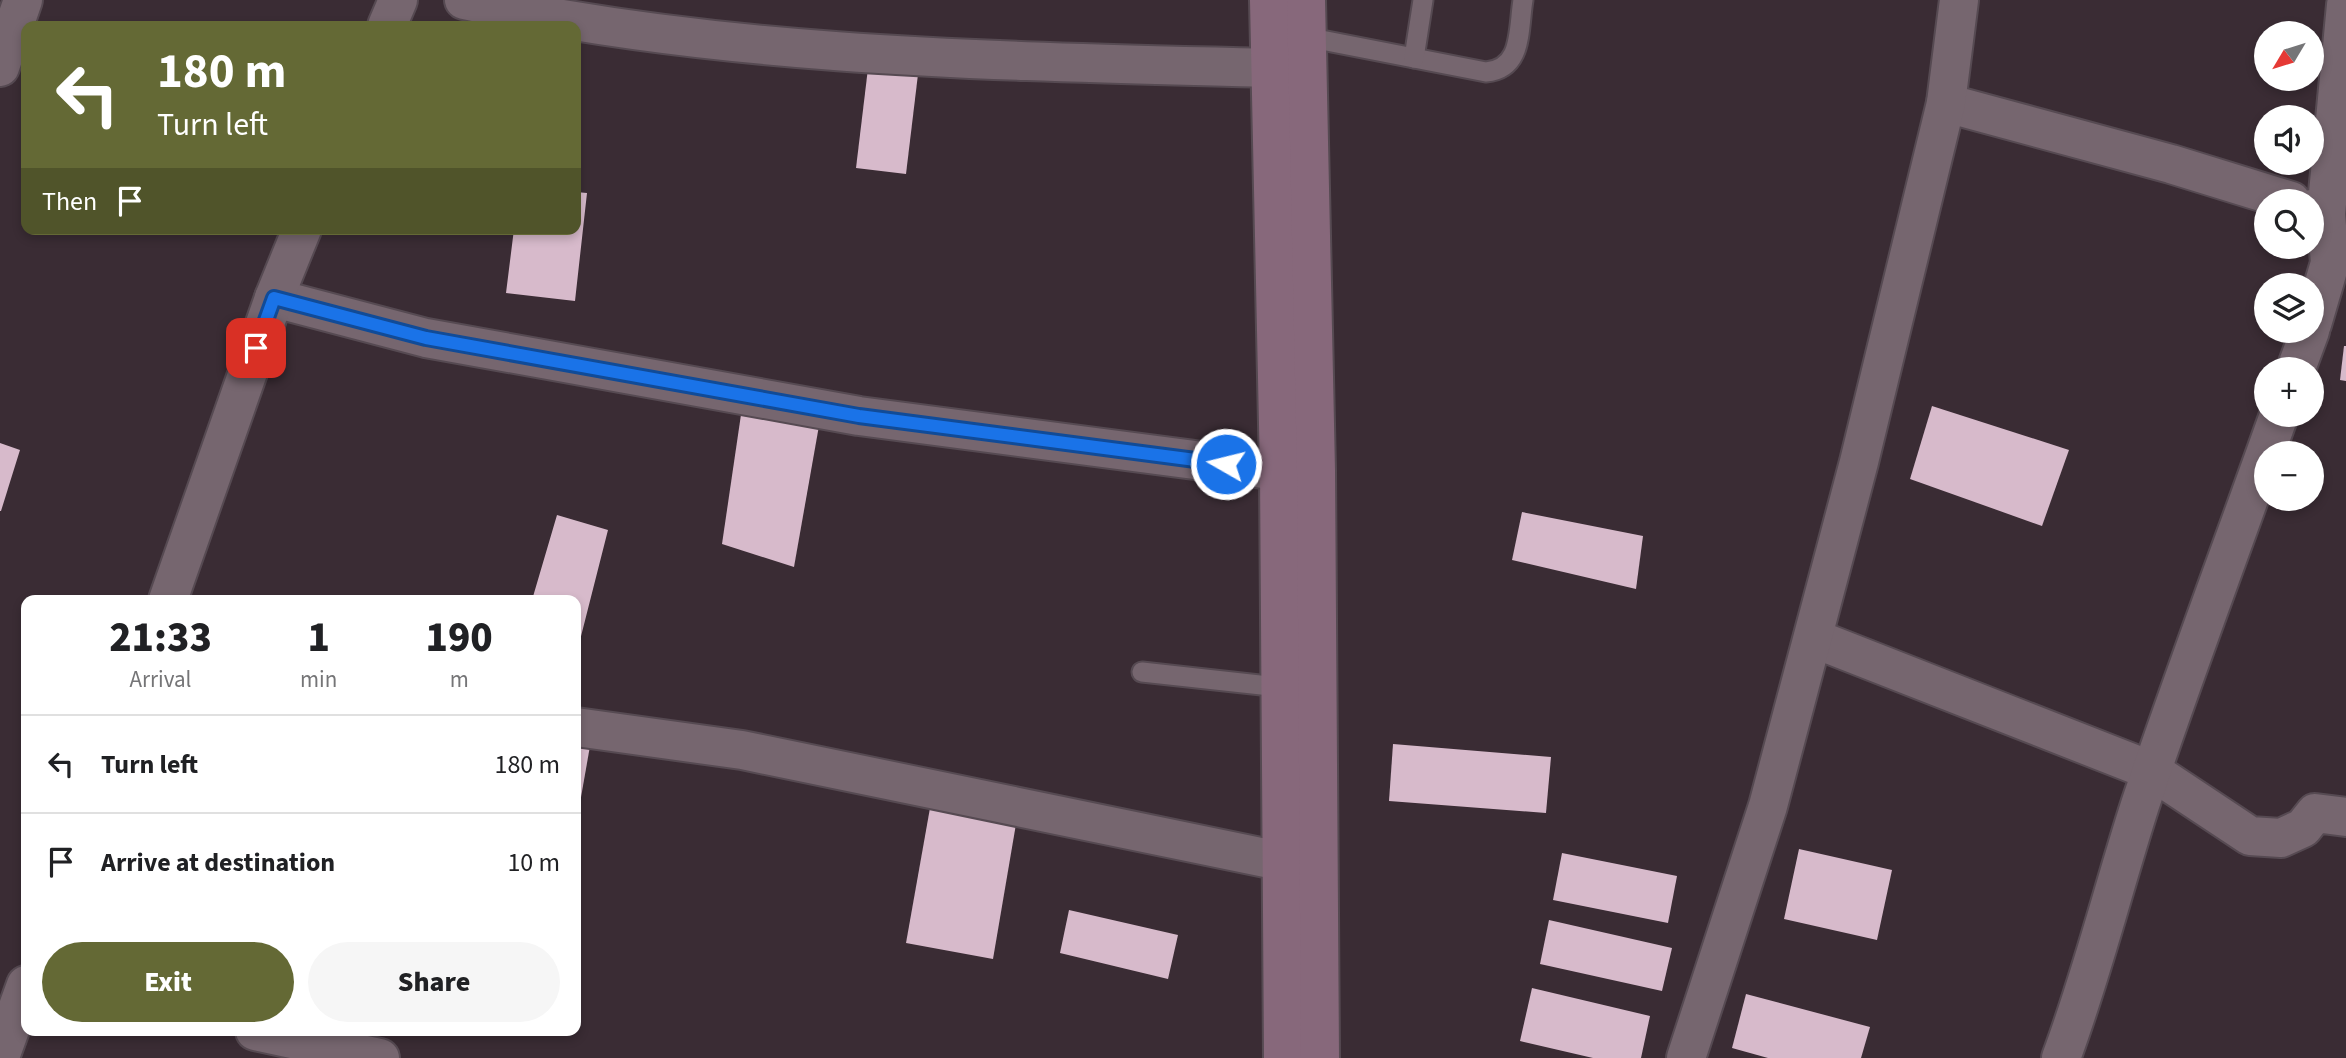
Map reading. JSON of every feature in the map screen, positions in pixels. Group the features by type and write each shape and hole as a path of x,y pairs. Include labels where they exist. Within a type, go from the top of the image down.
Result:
{"street":[{"path":"0,67 23,0"},
{"path":"389,21 398,0"},
{"path":"464,0 660,33 816,50 1048,62 1271,68"},
{"path":"1269,0 1279,471 1283,1058"},
{"path":"1686,1058 1768,806 1859,462 1945,103 1959,0"},
{"path":"2313,189 2346,5"},
{"path":"1306,18 1315,457 1320,1058"},
{"path":"1945,103 2171,164 2254,190"},
{"path":"170,595 274,298 300,235"},
{"path":"2324,246 2330,263 2324,283"},
{"path":"274,298 426,338 859,416 1279,471"},
{"path":"2061,1058 2083,1000 2114,886 2152,771 2275,427"},
{"path":"1813,638 2152,771 2250,836 2281,838 2303,828 2315,813 2346,817"},
{"path":"581,728 742,750 1280,861"},
{"path":"0,1057 21,999"},
{"path":"278,1036 380,1058"}],"lane":[{"path":"1414,58 1423,0"},
{"path":"1306,18 1414,58 1486,72 1501,71 1513,59 1522,0"},
{"path":"1142,672 1279,687"}],"building":[{"path":"869,60 919,66 906,174 856,168"},
{"path":"581,192 587,193 575,301 506,293 513,235 581,235"},
{"path":"2346,346 2346,381 2340,380"},
{"path":"743,401 820,420 794,567 722,544"},
{"path":"1932,406 2069,450 2042,526 1910,479"},
{"path":"0,443 20,450 1,511 0,511"},
{"path":"1522,512 1643,536 1636,589 1512,560"},
{"path":"557,515 608,530 581,636 581,595 533,595"},
{"path":"581,744 590,746 581,797"},
{"path":"1393,744 1551,757 1546,813 1389,801"},
{"path":"930,808 1016,824 993,959 906,943"},
{"path":"1799,849 1892,870 1877,940 1784,919"},
{"path":"1562,853 1677,876 1668,923 1553,900"},
{"path":"1069,910 1178,935 1168,979 1060,953"},
{"path":"1549,920 1672,948 1662,991 1540,964"},
{"path":"1532,988 1650,1016 1641,1058 1593,1058 1520,1041"},
{"path":"1746,994 1870,1027 1861,1058 1768,1058 1732,1048"}],"route":[{"path":"256,348 274,298 426,338 859,416 1226,464"}]}
